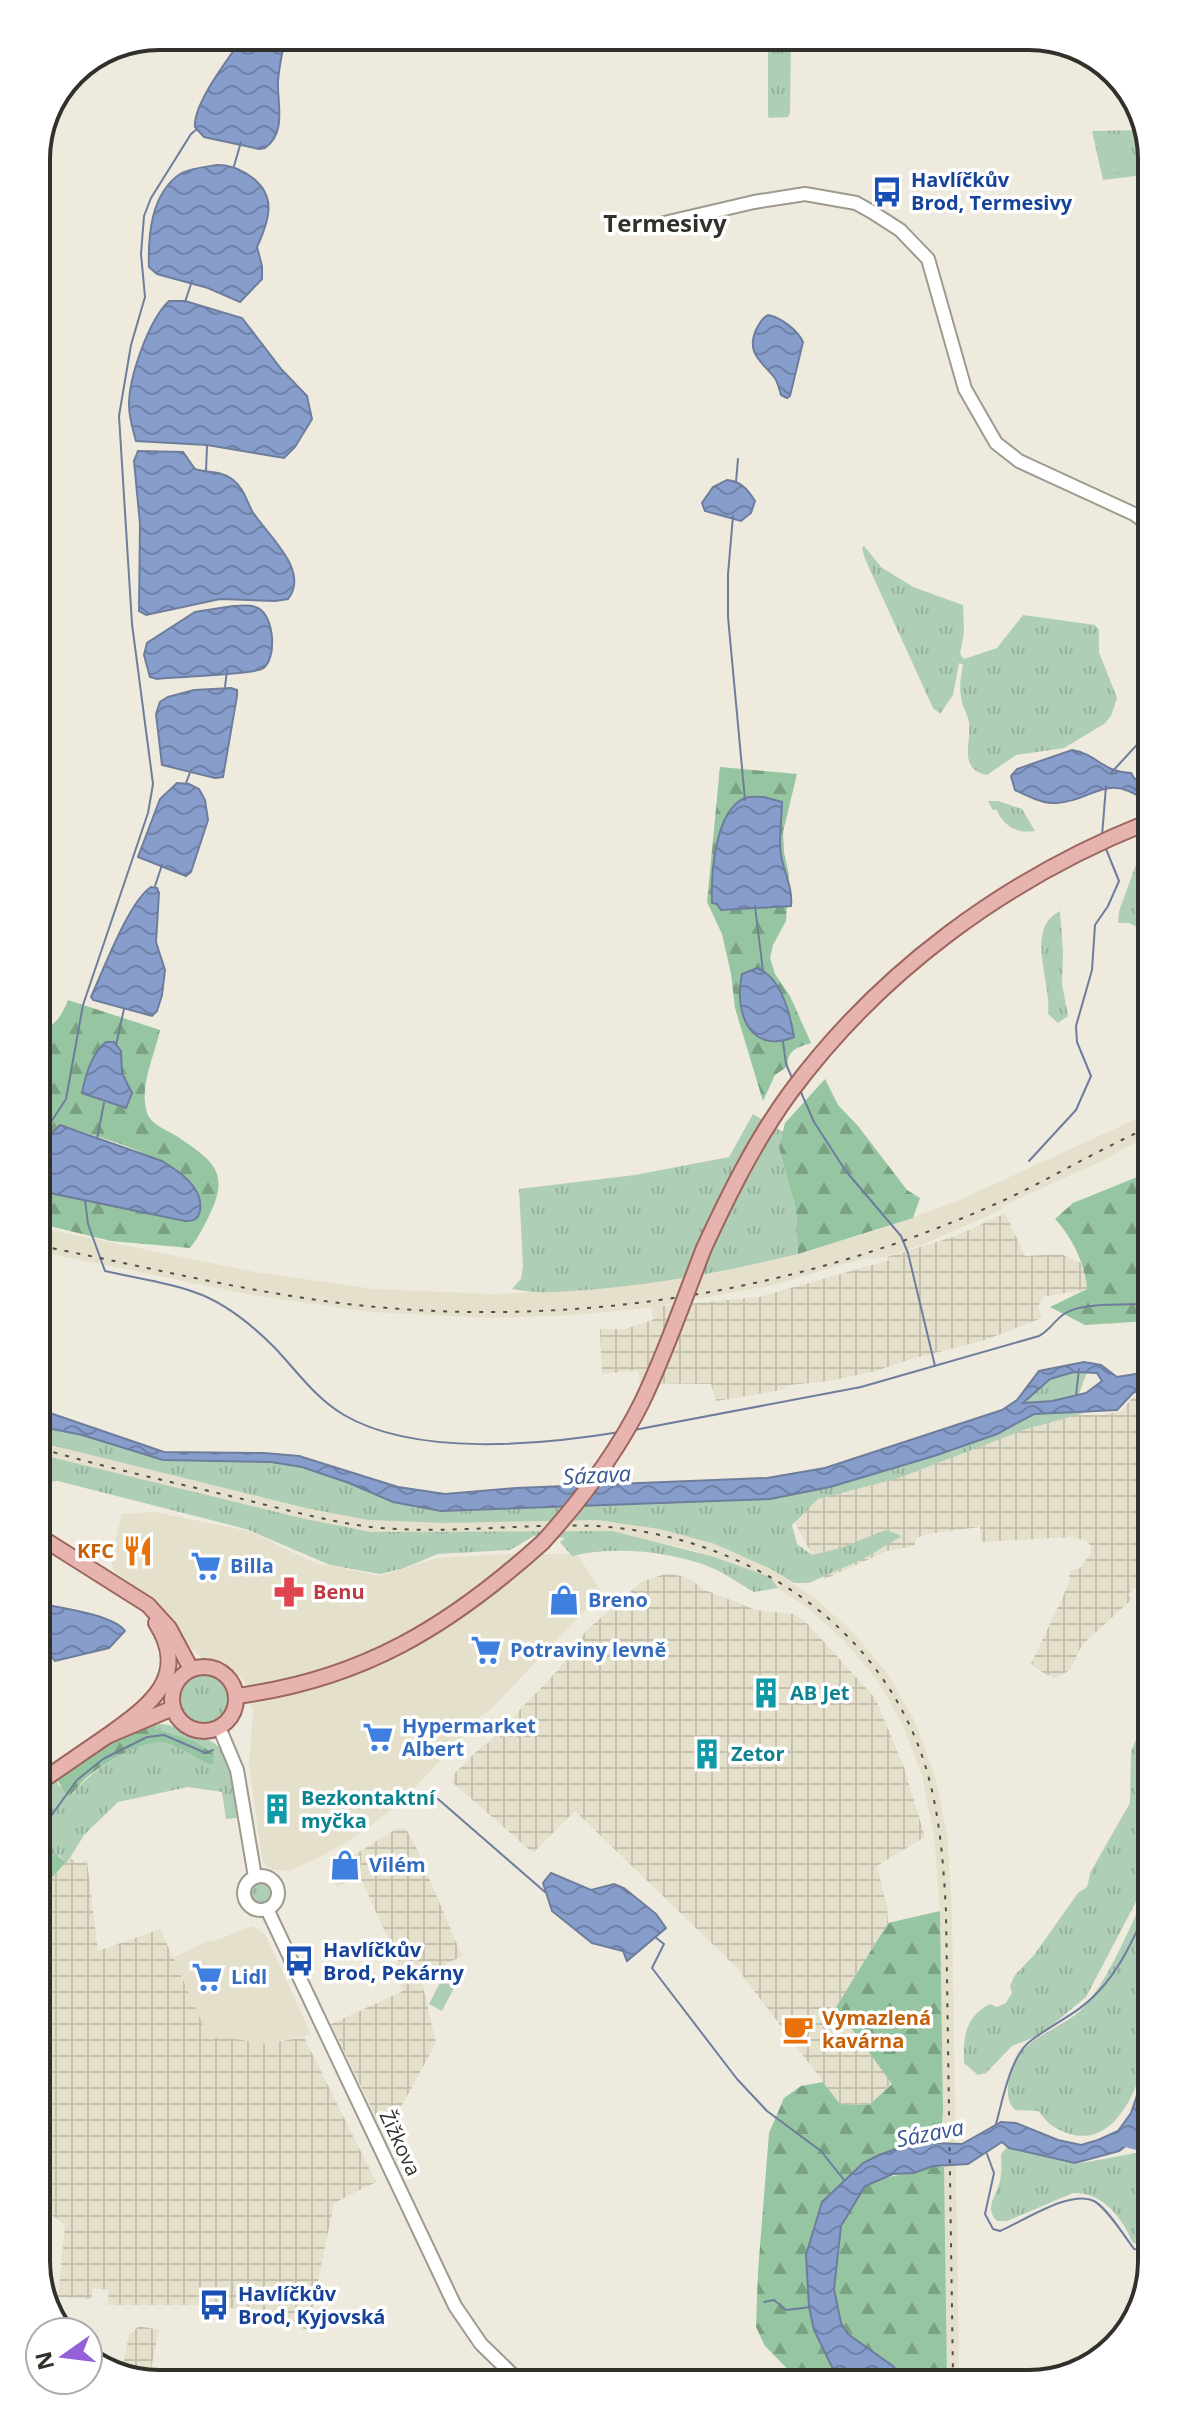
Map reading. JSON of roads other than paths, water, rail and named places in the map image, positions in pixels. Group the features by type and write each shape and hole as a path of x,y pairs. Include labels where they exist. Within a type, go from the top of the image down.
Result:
{"main road":[{"path":"660,224 781,196 805,194 856,203 872,212 900,230 928,259 965,389 996,443 1019,461 1138,517"},
{"path":"236,1696 306,1684 378,1658 455,1615 499,1582 543,1542 596,1480 621,1441 661,1360 704,1248 734,1183 804,1076 872,1000 918,958 998,898 1082,850 1138,826"},
{"path":"50,1543 140,1599 169,1628 191,1669"},
{"path":"50,1775 150,1704 158,1693 166,1675 168,1656 161,1630 140,1599"},
{"path":"206,1667 221,1671 231,1682 236,1696 232,1714 219,1727 201,1731 179,1719 173,1708 172,1695 176,1683 191,1669 206,1667"},
{"path":"107,1736 173,1708"},
{"name":"Žižkova","path":"219,1727 237,1770 255,1877"},
{"name":"Žižkova","path":"255,1877 265,1877 276,1887 275,1902 267,1909 253,1909 244,1897 245,1887 255,1877"},
{"name":"Žižkova","path":"267,1909 455,2306 481,2344 508,2370"}],"water":[{"path":"234,50 283,50 278,81 279,126 265,148 204,137 195,127 200,106"},
{"path":"217,165 247,174 257,181 267,198 268,217 257,247 262,279 240,302 208,288 157,274 149,267 153,216 163,192 170,182 184,172"},
{"path":"169,301 185,301 242,318 282,370 307,396 312,419 295,447 284,458 207,445 136,441 129,410 132,379 154,321"},
{"path":"768,315 788,325 803,342 787,398 781,395 775,379 754,351 756,330"},
{"path":"138,451 183,452 195,469 228,476 236,482 252,511 290,564 294,588 288,599 220,599 146,615 139,611 140,524 134,461"},
{"path":"727,480 744,487 755,501 751,513 741,521 705,511 702,503 713,487"},
{"path":"233,606 255,607 268,620 272,647 267,664 262,669 157,679 150,677 144,655 147,643 195,612"},
{"path":"194,690 237,690 237,696 223,777 215,778 162,765 156,714 160,702"},
{"path":"1072,750 1088,755 1113,770 1131,773 1138,780 1138,796 1120,788 1110,788 1070,801 1041,801 1015,790 1011,776 1017,769"},
{"path":"177,783 199,789 205,800 208,820 191,872 186,876 138,857 160,799"},
{"path":"747,797 764,797 782,802 780,848 791,893 791,906 721,910 712,903 712,891 716,845 721,830 735,805"},
{"path":"151,887 157,888 159,893 156,942 165,970 162,995 152,1016 91,997 134,906"},
{"path":"757,968 778,987 787,1007 794,1037 766,1040 748,1026 740,1002 742,974"},
{"path":"106,1042 114,1042 121,1051 122,1073 132,1093 126,1108 82,1093 93,1059"},
{"path":"60,1125 169,1165 183,1175 198,1195 198,1216 185,1221 50,1193 50,1137"},
{"path":"1084,1362 1101,1365 1117,1377 1138,1374 1138,1390 1117,1410 1034,1414 997,1434 934,1456 830,1487 770,1499 441,1511 393,1502 302,1467 271,1462 163,1460 82,1435 50,1429 50,1413 164,1452 299,1456 398,1487 445,1494 516,1488 767,1478 825,1468 1002,1410 1017,1400 1039,1371","holes":["1074,1372 1097,1373 1102,1381 1086,1393 1052,1401 1023,1403 1050,1379"]},
{"path":"50,1606 99,1616 125,1631 109,1648 55,1661 50,1655"},
{"path":"551,1873 591,1890 614,1884 624,1888 656,1914 666,1928 627,1961 623,1951 592,1943 552,1911 543,1883"},
{"path":"1138,2092 1138,2134 1119,2151 1075,2163 1009,2148 1002,2142 968,2164 933,2166 914,2173 893,2174 865,2186 841,2226 834,2289 841,2323 848,2334 896,2370 834,2370 814,2330 809,2307 806,2255 822,2202 863,2163 898,2148 928,2143 962,2144 1001,2122 1016,2123 1058,2140 1081,2145 1118,2131 1131,2113"}],"waterway":[{"path":"50,1123 66,1099 83,1005 148,813 153,784 132,624 119,416 131,345 145,297 141,254 144,216 151,198 197,129"},
{"path":"234,166 241,142"},
{"path":"185,302 192,281"},
{"path":"206,471 207,446"},
{"path":"736,482 738,459"},
{"path":"733,516 728,617 745,800"},
{"path":"225,687 227,670"},
{"path":"1111,773 1138,744"},
{"path":"186,783 191,770"},
{"path":"1102,836 1106,786"},
{"path":"1029,1161 1076,1110 1091,1076 1077,1042 1076,1026 1092,970 1095,925 1119,881 1106,849"},
{"path":"155,886 162,865"},
{"path":"755,906 763,971"},
{"path":"116,1045 124,1009"},
{"path":"783,1042 786,1064 792,1078"},
{"path":"800,1090 814,1122 845,1170 901,1236 908,1253 935,1366"},
{"path":"97,1139 104,1103"},
{"path":"85,1200 88,1224 105,1271 183,1289 216,1302 265,1339 324,1401 344,1415 373,1428 406,1437 479,1444 554,1441 620,1432"},
{"path":"634,1430 861,1387 1039,1336 1071,1310 1138,1304"},
{"path":"1076,1395 1079,1369"},
{"path":"50,1817 77,1780 103,1759 147,1737 164,1735 206,1753 213,1750"},
{"path":"438,1799 545,1892"},
{"path":"996,2124 1007,2082 1021,2051 1089,2001 1114,1972 1138,1928"},
{"path":"655,1937 664,1944 652,1968 737,2079 767,2111 821,2151 844,2180"},
{"path":"1126,2140 1138,2143"},
{"path":"987,2154 994,2173 985,2214 993,2229 1000,2231 1046,2208 1084,2198 1094,2201 1104,2210 1134,2249 1138,2250"},
{"path":"764,2302 774,2300 786,2310 811,2307"}],"railway":[{"path":"50,1248 222,1284 332,1302 475,1312 547,1311 619,1305 762,1281 831,1264 900,1242 1005,1200 1138,1132"},
{"path":"50,1451 300,1513 371,1527 427,1530 595,1526 647,1532 698,1545 747,1565 792,1590 832,1622 868,1659 897,1702 920,1750 932,1789 939,1829 946,1911 953,2370"}],"place":[{"name":"Havlíčkův Brod, Termesivy","path":"887,192"},
{"name":"KFC","path":"138,1551"},
{"name":"Billa","path":"206,1566"},
{"name":"Benu","path":"289,1592"},
{"name":"Breno","path":"564,1600"},
{"name":"Potraviny levně","path":"486,1650"},
{"name":"AB Jet","path":"766,1693"},
{"name":"Hypermarket Albert","path":"378,1737"},
{"name":"Zetor","path":"707,1754"},
{"name":"Bezkontaktní myčka","path":"277,1809"},
{"name":"Vilém","path":"345,1865"},
{"name":"Havlíčkův Brod, Pekárny","path":"299,1961"},
{"name":"Lidl","path":"207,1977"},
{"name":"Vymazlená kavárna","path":"798,2029"},
{"name":"Havlíčkův Brod, Kyjovská","path":"214,2305"}],"district":[{"name":"Termesivy","path":"665,224"}],"water label":[{"name":"Sázava","path":"597,1475"},
{"name":"Sázava","path":"930,2133"}]}
